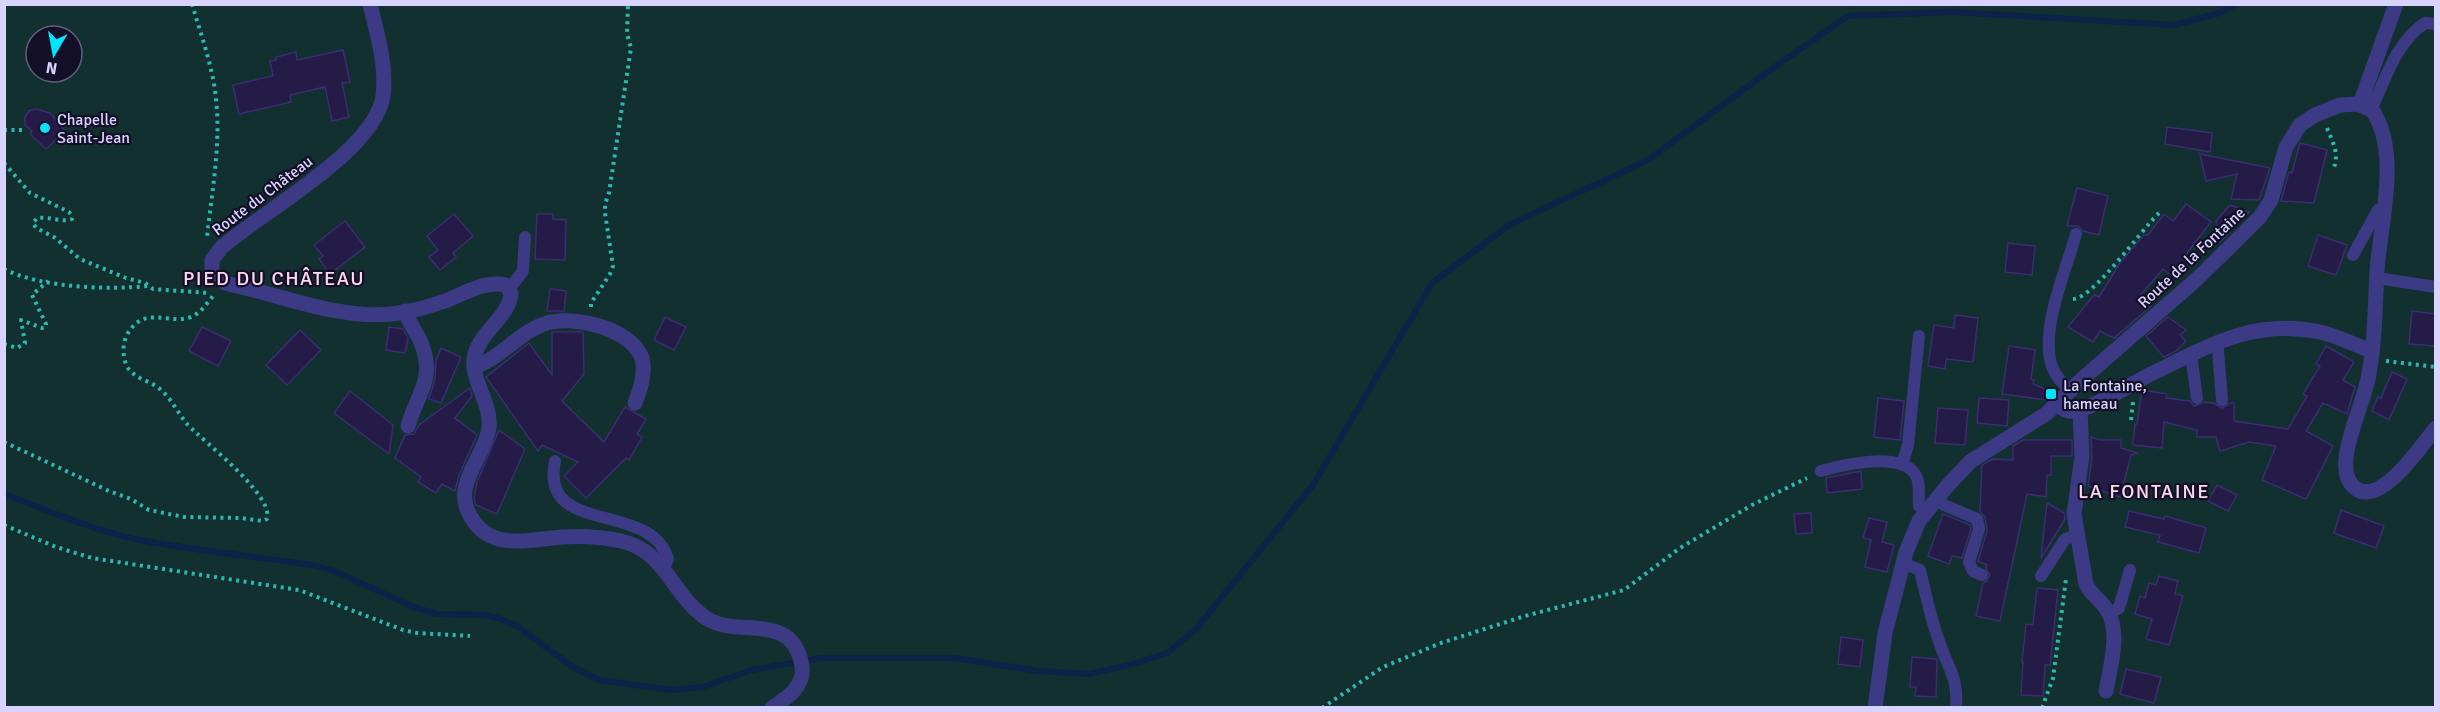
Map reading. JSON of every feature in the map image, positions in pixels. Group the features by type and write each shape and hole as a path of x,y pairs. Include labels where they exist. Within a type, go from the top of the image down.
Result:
{"street":[{"name":"Route du Château","path":"370,4 384,79 381,103 375,119 363,136 334,162 232,238 217,252 212,260 211,271 214,277 237,286 351,312 380,315 427,307 492,284 506,285 510,288"},
{"path":"2396,4 2366,107 2378,120 2384,140 2385,208 2372,353 2367,382 2346,458 2346,468 2354,488 2367,492 2385,486 2436,428"},
{"name":"Route de la Fontaine","path":"1875,708 1885,633 1903,563 1910,540 1930,507 1971,461 2034,423 2057,404 2197,279 2260,217 2271,200 2286,147 2294,132 2307,119 2340,105 2366,107"},
{"path":"510,288 511,299 478,344 475,353 474,367 486,402 489,427 486,441 465,489 466,507 478,526 495,538 505,541 577,537 622,542 641,549 664,568 694,608 712,622 721,625 764,628 791,640 799,652 802,671 800,682 772,708"},
{"path":"405,312 422,346 428,368 425,386 408,426"},
{"path":"474,367 542,324 559,320 588,323 616,334 639,352 643,370 635,403"},
{"path":"2057,404 2068,411 2080,411 2135,381 2191,355 2255,330 2287,328 2330,335 2372,353"},
{"path":"2080,411 2082,456 2075,523 2086,584 2109,614 2113,635 2106,691"}],"lane":[{"path":"2366,107 2408,37 2425,23 2435,23"},
{"path":"2353,255 2378,210 2385,208"},
{"path":"2071,390 2059,380 2052,369 2049,354 2056,298 2076,234"},
{"path":"510,288 523,271 525,237"},
{"path":"2377,278 2436,287"},
{"path":"1902,465 1908,445 1919,336"},
{"path":"2215,344 2218,350 2222,400"},
{"path":"2191,355 2197,398"},
{"path":"555,461 553,479 566,503 580,511 638,527 651,535 665,551 668,559 664,568"},
{"path":"1821,471 1880,461 1902,465 1914,472 1917,478 1919,506 1977,519 1979,529 1969,562 1973,571 1982,575"},
{"path":"2041,576 2066,539 2071,537"},
{"path":"1903,563 1920,570 1940,646 1948,660 1957,688 1956,708"},
{"path":"2109,614 2119,608 2130,570"}],"path":[{"path":"192,4 208,59 216,98 218,140 205,256 212,260"},
{"path":"588,323 591,303 613,266 605,204 609,193 631,48 627,34 628,4"},
{"path":"2321,112 2336,149 2336,162 2333,170"},
{"path":"4,130 23,130"},
{"path":"4,163 30,193 69,212 72,219 67,221 37,218 33,223 36,228 54,237 80,259 157,290 216,294 191,317 146,318 133,327 125,341 124,360 133,373 164,392 188,425 252,486 266,504 269,513 267,519 262,521 241,518 184,517 148,510 131,499 109,492 4,442"},
{"path":"2068,305 2074,298 2081,298 2099,283 2159,213"},
{"path":"4,269 14,274 48,281 109,288 150,286"},
{"path":"4,344 17,348 25,343 21,320 42,328 46,327 32,295 48,281"},
{"path":"2372,353 2386,361 2436,367"},
{"path":"1323,708 1383,667 1441,643 1525,616 1624,590 1680,548 1752,505 1821,471"},
{"path":"4,525 56,547 92,558 299,590 403,630 470,636"},
{"path":"2042,708 2054,668 2066,573"}],"green space":[{"path":"4,5 2435,5 2435,707 5,707"}],"building":[{"path":"343,50 350,82 342,83 349,117 332,121 325,87 290,95 291,102 239,114 233,85 273,76 270,61 276,60 276,57 296,52 297,60"},
{"name":"Chapelle Saint-Jean","path":"36,109 50,113 65,131 46,149 30,134 32,131 25,125 25,117 29,111"},
{"path":"2167,127 2212,133 2210,152 2165,144"},
{"path":"2300,143 2327,150 2314,203 2281,201"},
{"path":"2200,154 2270,168 2259,200 2231,199 2237,174 2206,181"},
{"path":"2077,188 2108,196 2099,235 2083,231 2078,226 2067,226"},
{"path":"2186,204 2211,222 2184,257 2190,262 2176,279 2163,269 2138,298 2151,306 2114,338 2100,331 2093,342 2068,327 2094,295 2099,297 2120,263 2144,235 2148,235 2164,214 2173,221"},
{"path":"2230,205 2249,212 2220,242 2216,221"},
{"path":"454,214 473,236 453,253 456,257 440,270 429,257 438,250 427,236"},
{"path":"537,214 553,214 553,219 566,220 565,260 535,259"},
{"path":"345,221 365,247 330,274 319,259 323,256 314,245"},
{"path":"2318,235 2347,245 2336,275 2308,266"},
{"path":"2008,243 2035,246 2032,275 2005,272"},
{"path":"550,289 566,291 564,311 547,311"},
{"path":"2412,311 2436,314 2436,346 2409,344"},
{"path":"1955,315 1978,318 1973,362 1946,359 1945,369 1928,366 1934,325 1954,328"},
{"path":"665,317 686,327 674,350 654,340"},
{"path":"2168,317 2186,330 2180,335 2186,341 2176,351 2164,357 2146,336"},
{"path":"202,327 231,341 218,366 189,351"},
{"path":"389,327 403,329 408,338 405,353 386,350"},
{"path":"300,330 321,350 287,385 266,365"},
{"path":"552,332 583,332 584,374 562,401 604,442 625,407 646,419 637,434 642,437 629,460 626,458 586,498 564,476 578,462 542,445 538,451 486,377 529,343 552,375"},
{"path":"2009,346 2035,350 2031,379 2034,380 2033,384 2054,393 2046,400 2002,394"},
{"path":"2326,346 2354,362 2343,380 2355,387 2347,414 2323,403 2306,431 2333,446 2306,499 2262,480 2276,446 2249,442 2220,451 2216,437 2197,437 2197,430 2164,422 2162,448 2133,445 2142,390 2167,394 2166,398 2190,401 2194,406 2204,402 2214,403 2222,408 2234,403 2234,421 2288,429 2307,396 2303,394 2320,366 2316,364"},
{"path":"441,348 461,357 441,403 429,399 435,379 436,361"},
{"path":"2392,372 2407,379 2389,420 2372,411 2378,397 2381,398"},
{"path":"470,388 472,396 455,418 477,435 459,475 455,491 442,484 436,493 418,482 421,477 395,458 405,435 414,434 419,425"},
{"path":"350,391 393,425 389,454 334,413"},
{"path":"1878,398 1904,401 1900,440 1874,437"},
{"path":"1979,398 2009,400 2007,426 1977,423"},
{"path":"1938,408 1968,410 1965,445 1935,443"},
{"path":"499,430 525,449 497,514 476,505 474,498 477,482"},
{"path":"2091,437 2100,440 2121,440 2121,448 2137,453 2131,455 2120,497 2088,486 2092,457"},
{"path":"2023,440 2072,440 2072,456 2051,456 2051,475 2047,475 2046,497 2027,494 2000,621 1976,616 1983,583 1990,575 1986,568 1987,565 1978,561 1987,531 1985,517 1980,511 1982,465 1993,459 2013,460 2013,446"},
{"path":"1861,471 1862,489 1827,493 1826,478"},
{"path":"2217,485 2237,495 2228,511 2208,501"},
{"path":"2047,503 2064,513 2065,519 2041,558"},
{"path":"2341,510 2384,526 2376,548 2334,533"},
{"path":"2129,511 2164,519 2165,516 2206,528 2199,553 2158,542 2160,535 2125,527"},
{"path":"1811,513 1812,533 1796,534 1794,514"},
{"path":"1943,514 1970,525 1971,529 1962,558 1952,556 1949,564 1928,556"},
{"path":"1869,518 1887,522 1882,542 1894,545 1887,572 1865,567 1871,540 1863,538"},
{"path":"2159,576 2178,581 2175,594 2183,596 2169,645 2146,639 2152,619 2135,614 2140,596 2145,598 2149,583 2156,585"},
{"path":"2037,588 2058,590 2050,665 2045,665 2043,696 2021,695 2026,624 2033,625"},
{"path":"1841,637 1863,640 1860,667 1838,664"},
{"path":"1912,657 1937,659 1936,697 1915,696 1916,687 1910,687"},
{"path":"2126,669 2161,677 2154,703 2120,694"}],"waterway":[{"path":"4,494 118,535 180,547 317,566 337,572 413,607 437,614 484,615 498,618 517,626 573,667 599,680 672,690 703,687 752,670 822,658 955,658 1038,671 1089,674 1167,653 1196,629 1313,485 1432,283 1509,225 1648,160 1848,16 1952,12 2175,25 2219,13 2236,4"}],"place":[{"name":"Chapelle Saint-Jean","path":"45,128"},
{"name":"La Fontaine, hameau","path":"2051,394"}],"district":[{"name":"PIED DU CHÂTEAU","path":"274,278"},
{"name":"LA FONTAINE","path":"2144,491"}]}
